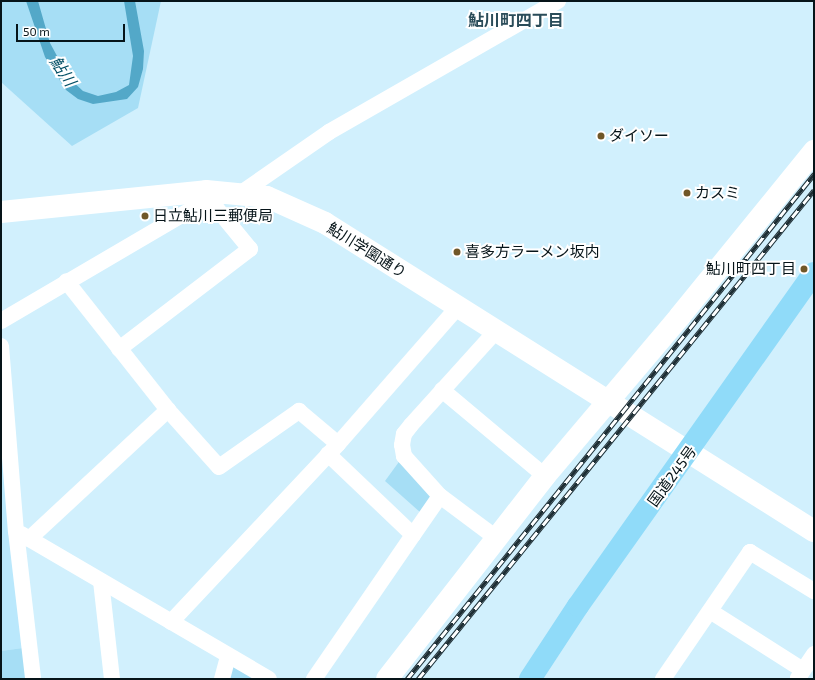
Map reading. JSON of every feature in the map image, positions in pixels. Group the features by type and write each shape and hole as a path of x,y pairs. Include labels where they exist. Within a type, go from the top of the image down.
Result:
{"highway":[{"name":"国道245号","path":"530,679 578,606 689,452 814,273"}],"street":[{"path":"1,322 66,281 209,199 241,193 329,132 558,1"},
{"path":"386,679 495,537 609,401 814,150"},
{"name":"鮎川学園通り","path":"1,212 172,193 206,191 241,193 267,197 325,223 814,531"},
{"path":"119,349 250,249 209,199"},
{"path":"66,281 168,410 219,467 299,411 413,535"},
{"path":"171,622 333,449 458,307"},
{"path":"495,537 440,496 404,456 402,445 404,434 411,425 496,331"},
{"path":"1,346 23,535 33,679"},
{"path":"442,390 545,476"},
{"path":"23,535 168,410"},
{"path":"314,679 440,496"},
{"path":"23,535 228,657 269,679"},
{"path":"670,677 710,611 750,552 814,591"},
{"path":"101,581 112,679"},
{"path":"710,611 800,675 814,654"},
{"path":"222,679 228,657"}],"shaded area":[{"path":"1,1 161,1 138,108 72,146 1,82"},
{"path":"1,351 30,647 1,651"},
{"path":"401,459 432,499 421,513 385,481"},
{"path":"30,647 33,679 1,679 1,651"},
{"path":"228,657 269,679 222,679"}],"water":[{"name":"鮎川","path":"26,1 38,1 50,43 69,78 83,91 98,96 116,92 129,85 133,56 124,1 135,1 144,51 143,69 138,87 127,99 93,104 78,99 66,90 45,57"}],"railway":[{"path":"407,679 814,174"},
{"path":"418,679 814,190"}],"place":[{"name":"ダイソー","path":"601,136"},
{"name":"カスミ","path":"687,193"},
{"name":"日立鮎川三郵便局","path":"145,216"},
{"name":"喜多方ラーメン坂内","path":"457,252"},
{"name":"鮎川町四丁目","path":"804,269"}],"district":[{"name":"鮎川町四丁目","path":"516,20"}]}
